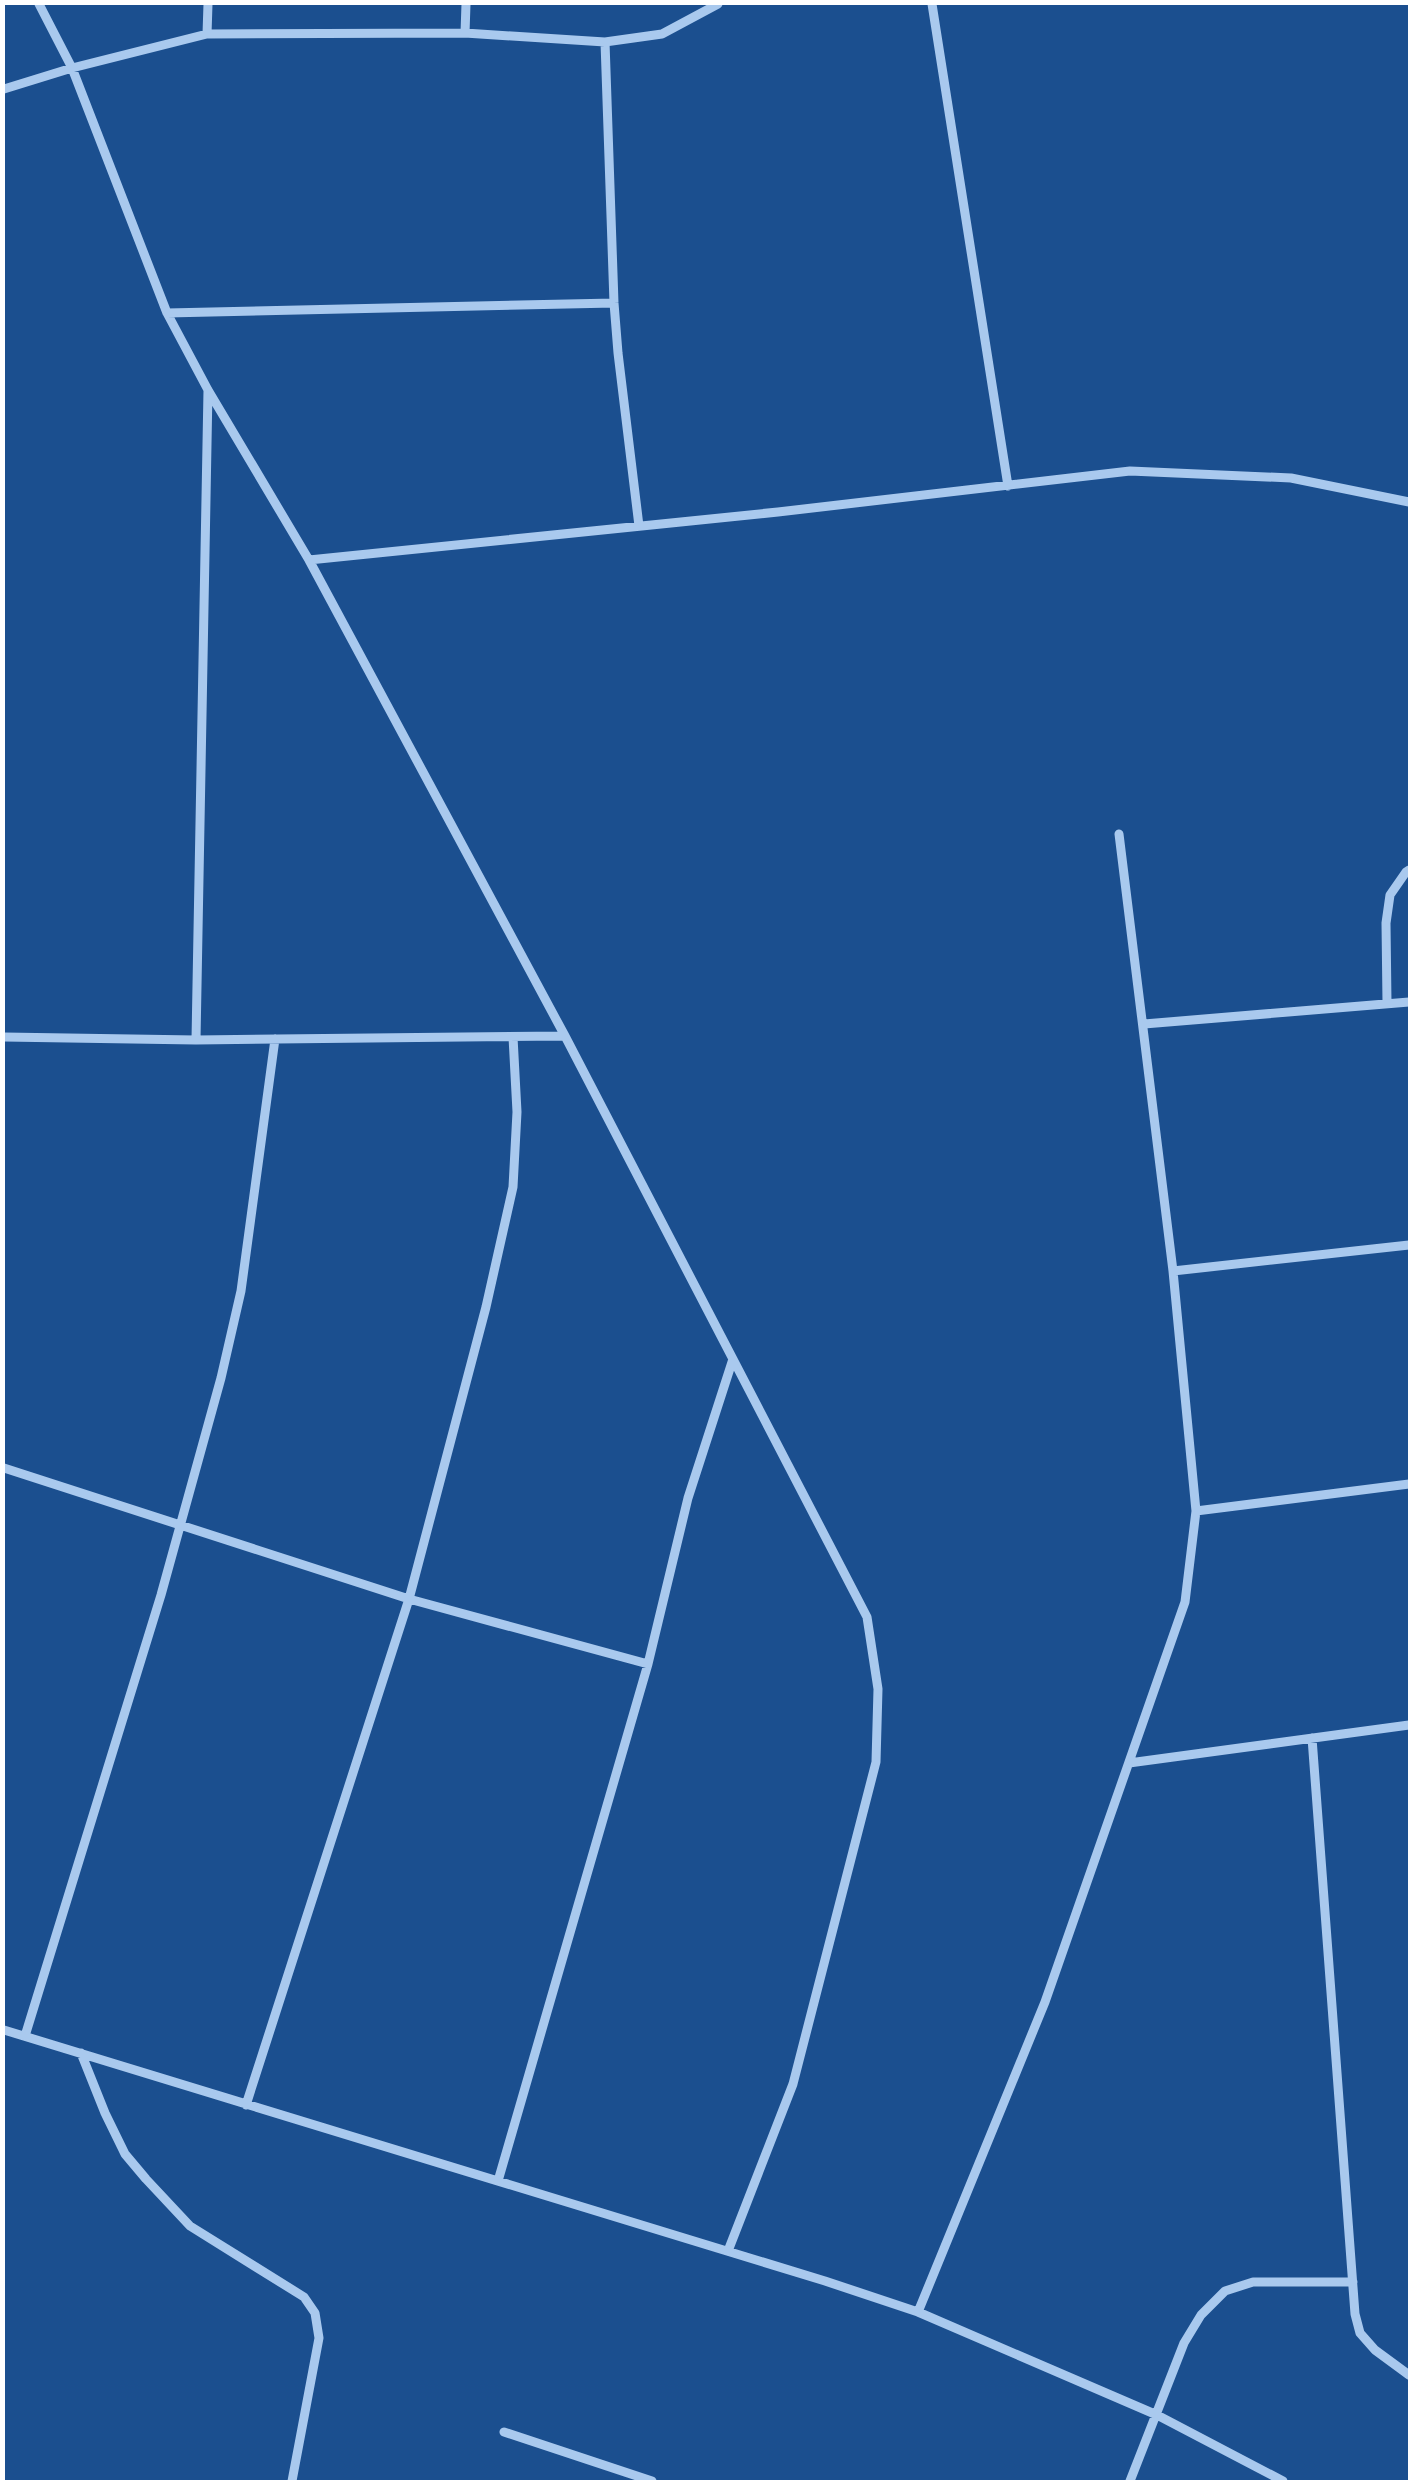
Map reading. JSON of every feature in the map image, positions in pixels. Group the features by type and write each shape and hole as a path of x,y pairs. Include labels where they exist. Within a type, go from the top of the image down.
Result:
{"street":[{"path":"39,4 72,68 166,313 208,390 310,560 565,1036 867,1617 878,1689 876,1762 793,2084 728,2251"},
{"path":"206,34 208,4"},
{"path":"465,33 466,4"},
{"path":"4,88 72,68 206,34 465,33 605,42 662,34 716,4"},
{"path":"932,4 1008,486"},
{"path":"605,42 614,303 618,353 639,526"},
{"path":"166,313 614,303"},
{"path":"196,1040 208,390"},
{"path":"310,560 1008,486 1130,471 1197,472 1291,478 1409,502"},
{"path":"918,2312 1045,2002 1185,1602 1196,1511 1173,1271 1144,1024 1119,834"},
{"path":"1386,1003 1386,923 1390,895 1409,870"},
{"path":"1144,1024 1409,1002"},
{"path":"4,1037 196,1040 565,1036"},
{"path":"246,2105 409,1599 486,1307 514,1187 517,1112 513,1037"},
{"path":"26,2036 161,1595 220,1378 241,1291 275,1039"},
{"path":"1173,1271 1409,1244"},
{"path":"498,2180 648,1664 688,1498 733,1359"},
{"path":"4,1468 409,1599 648,1664"},
{"path":"1196,1511 1409,1484"},
{"path":"1128,1763 1409,1725"},
{"path":"1312,1738 1355,2314 1360,2333 1375,2350 1409,2375"},
{"path":"4,2030 826,2281 918,2312 1157,2416 1283,2481"},
{"path":"81,2053 105,2113 125,2154 146,2179 190,2226 304,2297 315,2313 319,2338 292,2481"},
{"path":"1130,2481 1184,2343 1201,2315 1225,2291 1253,2282 1353,2282"},
{"path":"504,2432 652,2481"}]}
